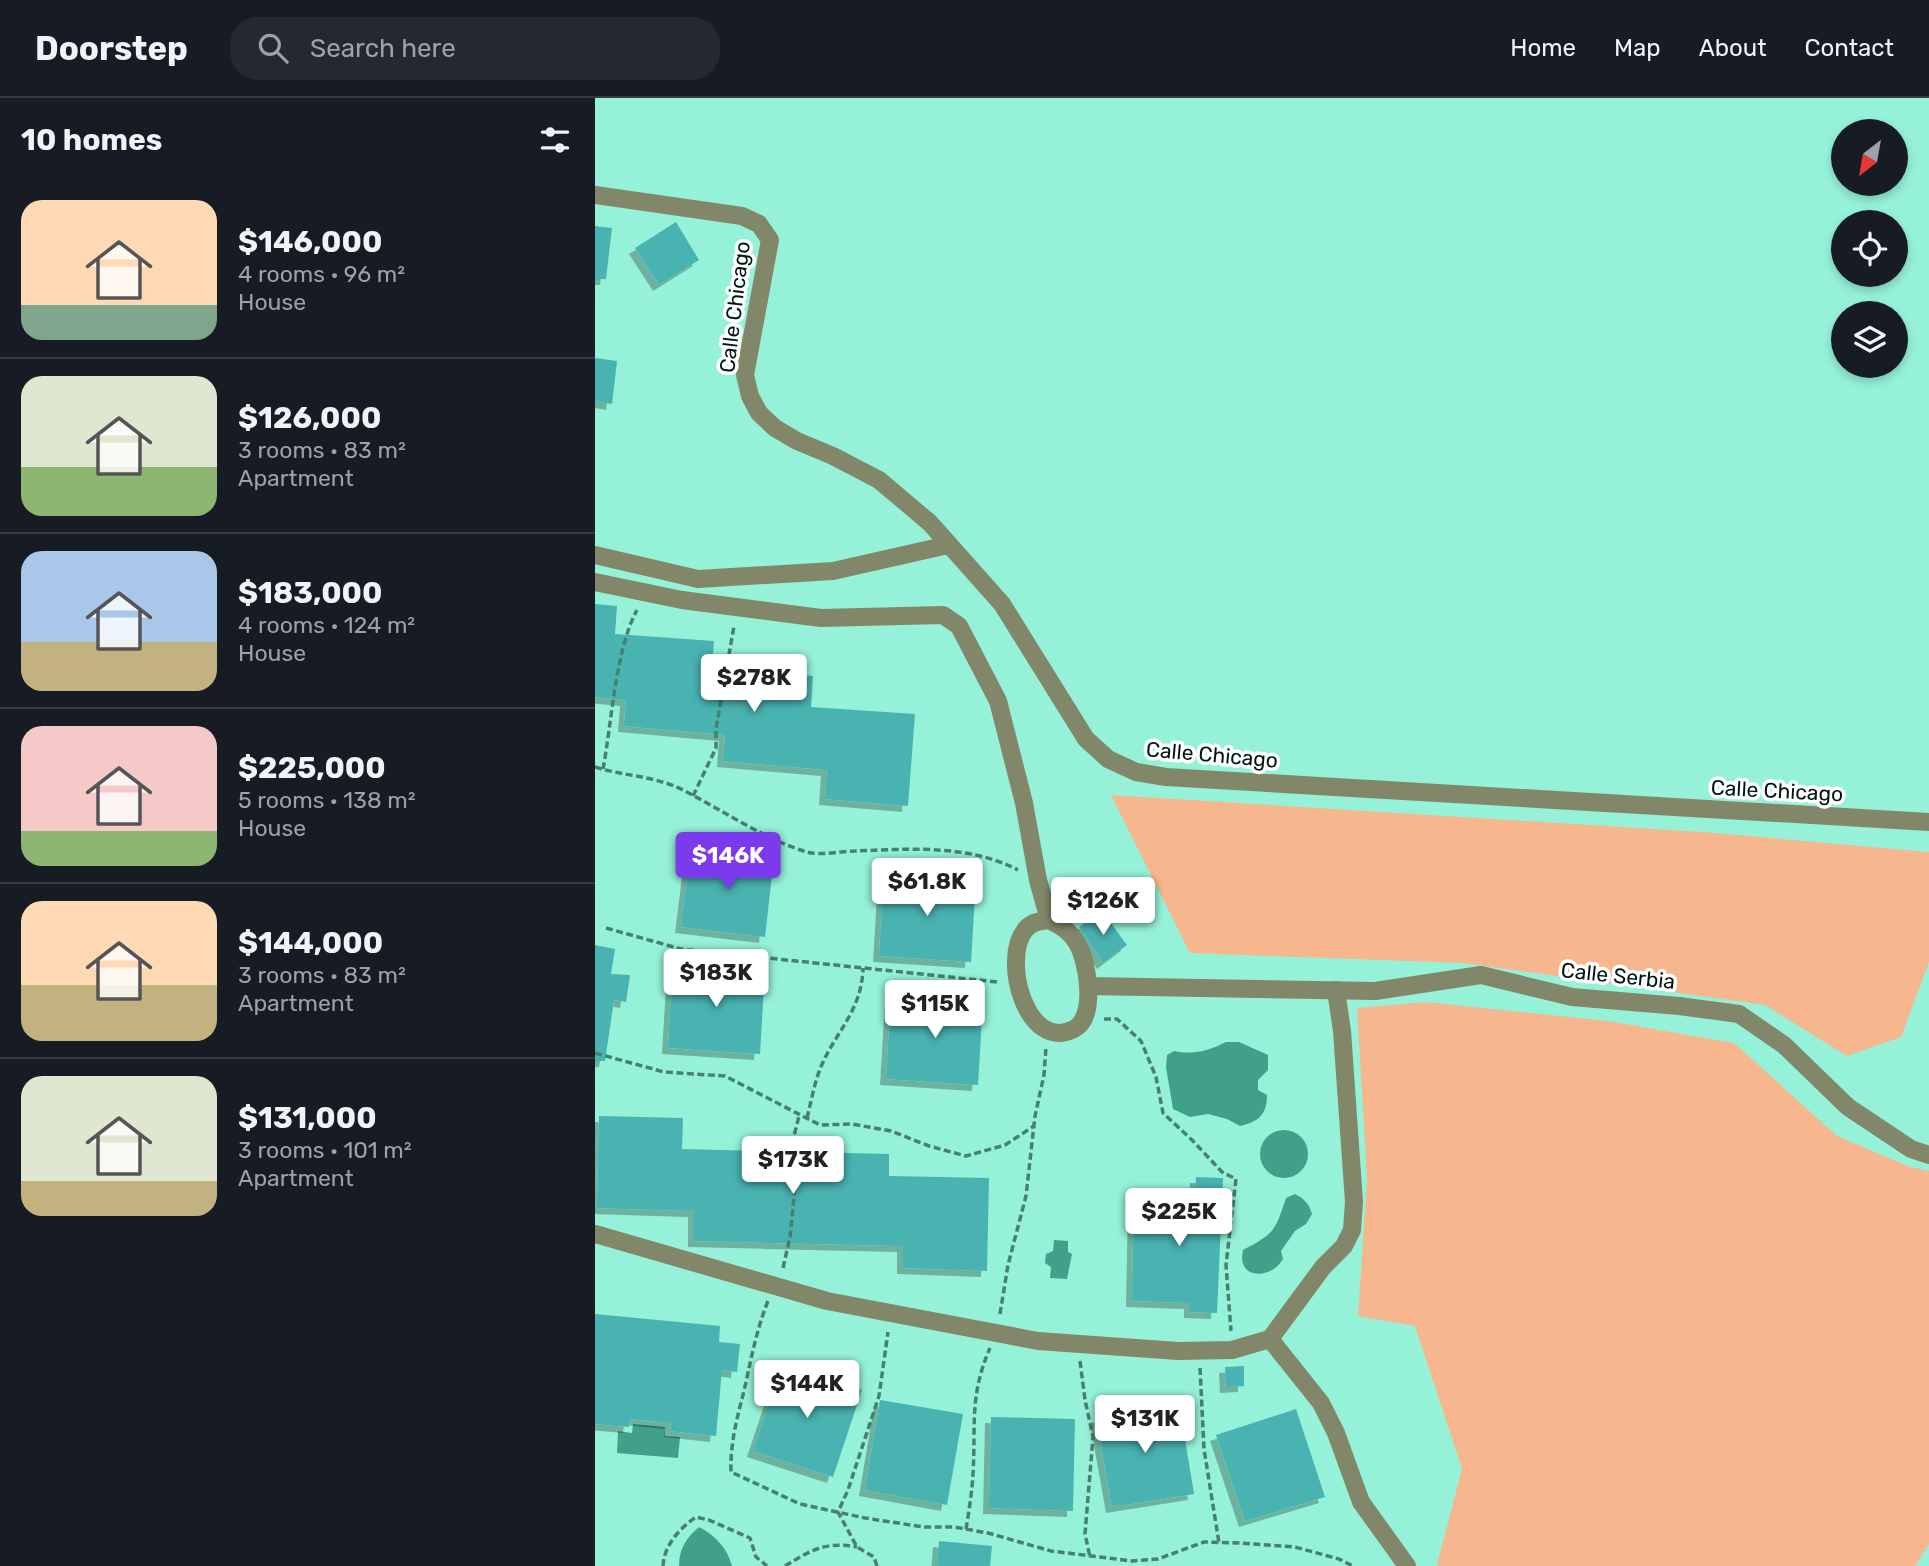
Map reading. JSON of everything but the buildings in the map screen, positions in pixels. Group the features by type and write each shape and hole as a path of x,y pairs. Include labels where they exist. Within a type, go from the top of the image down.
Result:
{"lane":[{"name":"Calle Chicago","path":"595,195 741,216 759,224 770,240 745,375 750,396 759,413 775,428 797,441 879,480 930,523 1002,604 1086,739 1108,759 1136,772 1166,777 1929,822"},
{"path":"595,555 698,579 833,571 948,545"},
{"path":"595,582 682,600 821,618 943,615 959,626 997,701 1024,803 1038,880 1049,920"},
{"path":"1049,920 1066,928 1078,944 1088,986 1089,997 1084,1018 1076,1028 1063,1032 1047,1031 1030,1015 1020,995 1018,984 1016,955 1025,928 1036,921 1049,920"},
{"name":"Calle Serbia","path":"1088,986 1375,991 1482,975 1572,998 1679,1006 1739,1014 1784,1045 1848,1107 1911,1149 1929,1155"},
{"path":"595,1234 827,1301 1038,1341 1231,1350 1270,1339 1323,1267 1344,1246 1352,1230 1354,1202 1342,1031 1336,990"},
{"path":"1270,1339 1321,1403 1336,1433 1361,1502 1407,1566"}],"path":[{"path":"603,769 626,634 646,592"},
{"path":"693,796 716,748 716,729 739,607"},
{"path":"595,767 618,774 655,779 682,789 784,843 810,853 960,851 999,860 1038,880"},
{"path":"606,928 681,950 1018,984"},
{"path":"807,1119 820,1068 854,1009 862,988 863,968"},
{"path":"1084,1018 1117,1019 1141,1041 1156,1077 1163,1114 1192,1140 1221,1172 1236,1179 1226,1265 1231,1350"},
{"path":"966,1529 973,1475 973,1409 985,1361 997,1333 1008,1265 1026,1196 1034,1126 1044,1074 1047,1031"},
{"path":"595,1053 664,1072 725,1076 820,1125 852,1124 891,1131 929,1146 967,1156 1005,1145 1034,1126"},
{"path":"838,1512 879,1396 888,1339 889,1312"},
{"path":"1080,1344 1085,1400 1093,1437 1085,1534 1090,1557"},
{"path":"1201,1350 1199,1381 1204,1449 1219,1543"},
{"path":"731,1472 800,1504 924,1527 954,1527 988,1533 1051,1551 1090,1557 1132,1561 1157,1559 1205,1542 1295,1548 1339,1559 1353,1566"},
{"path":"838,1512 857,1547"},
{"path":"663,1566 665,1551 685,1525 696,1517 719,1523 750,1538 756,1557 767,1566"},
{"path":"785,1566 822,1546 840,1544 857,1547 874,1557 877,1566"},
{"path":"1110,1559 1110,1566"}],"shaded area":[{"path":"1111,795 1703,832 1929,852 1929,962 1901,1037 1847,1056 1765,1005 1463,963 1190,953"},
{"path":"1426,1002 1608,1021 1734,1043 1837,1136 1910,1167 1929,1171 1929,1544 1915,1566 1437,1564 1462,1469 1415,1326 1358,1316 1367,1180 1357,1008"}],"water":[{"path":"1226,1042 1239,1042 1268,1055 1268,1070 1258,1080 1258,1090 1267,1095 1263,1113 1252,1122 1240,1126 1208,1114 1190,1117 1173,1109 1166,1067 1167,1055 1174,1051 1201,1051"},
{"path":"1284,1130 1301,1137 1308,1154 1301,1171 1284,1178 1267,1171 1260,1154 1267,1137"},
{"path":"1295,1194 1306,1202 1312,1214 1306,1224 1295,1231 1281,1251 1283,1259 1278,1266 1263,1273 1249,1272 1242,1260 1243,1250 1268,1235 1279,1218 1286,1198"},
{"path":"1054,1240 1068,1241 1068,1252 1072,1254 1067,1279 1050,1278 1051,1267 1045,1263 1046,1254 1053,1251"},
{"path":"633,1424 665,1427 665,1436 680,1437 678,1458 617,1453 618,1431 632,1433"},
{"path":"699,1527 720,1543 732,1566 679,1566 684,1544"}]}
